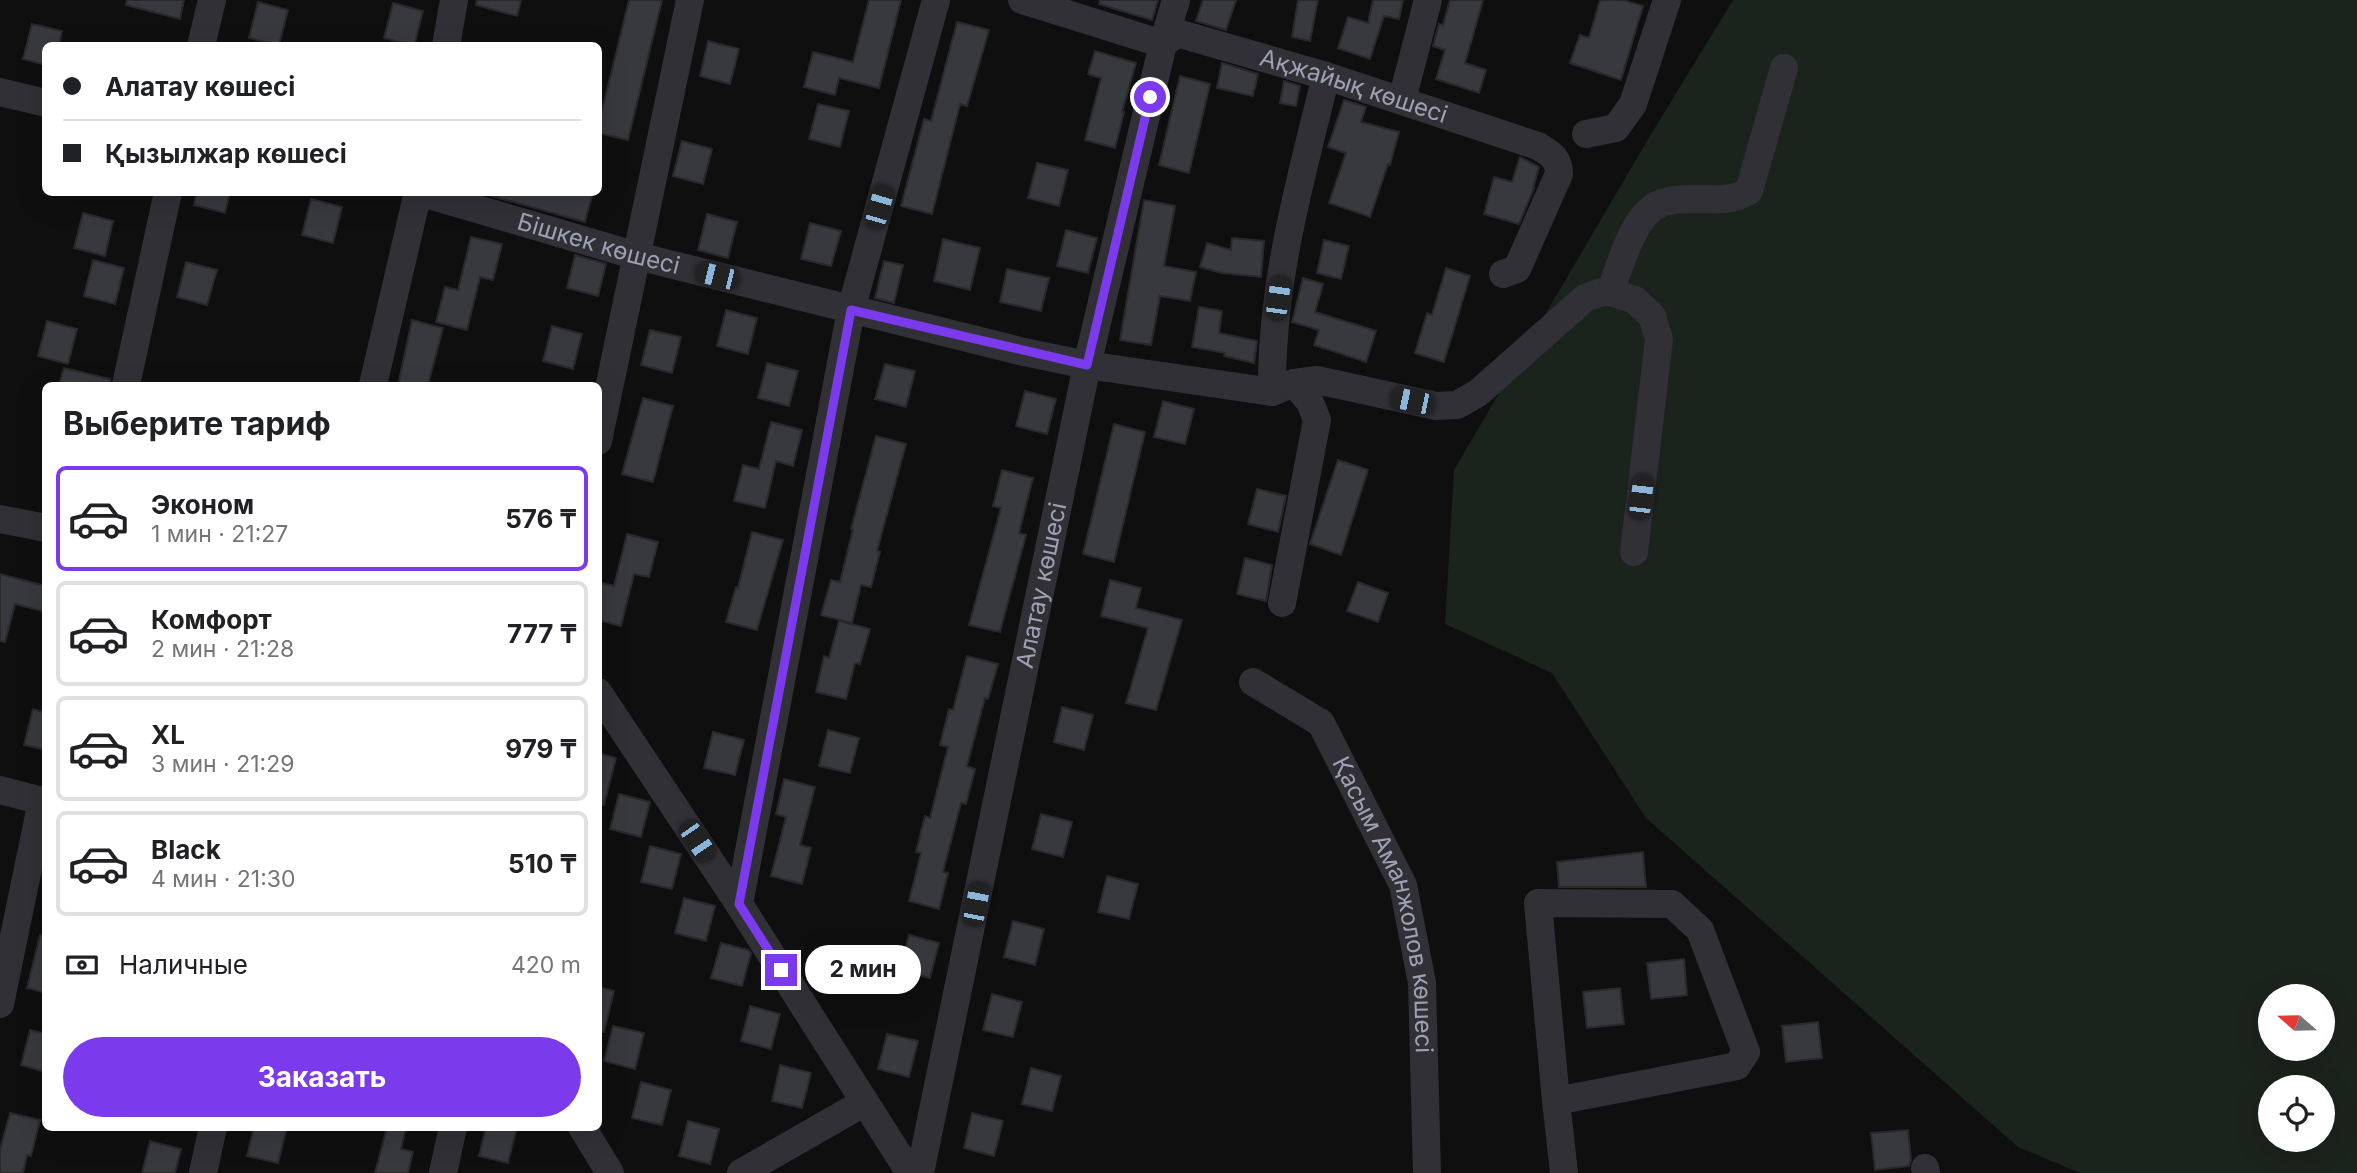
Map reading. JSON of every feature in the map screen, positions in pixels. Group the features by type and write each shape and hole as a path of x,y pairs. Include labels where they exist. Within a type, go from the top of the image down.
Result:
{"street":[{"path":"202,42 212,0"},
{"path":"447,42 454,0"},
{"path":"602,422 690,0"},
{"path":"739,904 851,310 936,0"},
{"name":"Ақжайық көшесі","path":"1022,0 1163,44 1177,33 1326,76 1538,146 1559,162 1559,174 1517,269 1503,274"},
{"name":"Алатау көшесі","path":"920,1173 1087,365 1163,44 1176,0"},
{"path":"1402,100 1428,0"},
{"path":"1586,134 1616,128 1633,104 1667,0"},
{"path":"1634,552 1659,339 1652,316 1635,300 1609,292 1634,230 1643,216 1656,205 1678,199 1735,199 1749,191 1784,68"},
{"path":"1282,603 1317,420 1310,402 1283,388 1272,344 1288,229 1326,76"},
{"path":"0,92 42,102"},
{"path":"127,382 167,196"},
{"path":"374,382 417,196"},
{"name":"Бішкек көшесі","path":"432,196 637,256 1024,352 1087,365 1283,388 1317,380 1436,406 1457,405 1478,393 1585,299 1609,292"},
{"path":"0,519 42,527"},
{"name":"Қасым Аманжолов көшесі","path":"1253,682 1321,723 1403,885 1422,983 1427,1173"},
{"path":"602,698 739,904 910,1173"},
{"path":"0,790 42,801"},
{"path":"0,1003 42,811"},
{"path":"1556,1101 1737,1066 1746,1052 1700,930 1671,904 1538,903 1556,1101 1564,1173"},
{"path":"741,1173 865,1102"},
{"path":"203,1173 212,1131"},
{"path":"443,1173 452,1131"},
{"path":"584,1131 610,1173"}],"shaded area":[{"path":"1733,0 2357,0 2357,1173 2080,1173 2018,1147 1646,818 1552,673 1445,624 1454,470"}],"building":[{"path":"127,0 184,0 180,19 126,5"},
{"path":"477,0 521,0 517,16 476,5"},
{"path":"629,0 662,0 628,140 602,134 602,111"},
{"path":"869,0 901,0 879,88 839,78 835,95 804,87 813,52 853,62"},
{"path":"1100,0 1158,0 1152,20 1099,4"},
{"path":"1203,0 1236,0 1226,30 1196,21"},
{"path":"1298,0 1318,0 1310,41 1292,37"},
{"path":"1373,0 1403,0 1399,19 1384,16 1370,59 1338,48 1348,17 1368,23"},
{"path":"1450,0 1483,0 1465,63 1486,70 1479,93 1436,79 1445,50 1433,46 1439,24 1443,25"},
{"path":"1600,0 1623,0 1643,6 1621,80 1570,63 1580,35 1589,38"},
{"path":"258,2 288,10 280,42 249,38"},
{"path":"393,3 423,11 415,42 384,38"},
{"path":"957,22 989,30 967,106 960,104 932,214 901,206 924,119 931,121"},
{"path":"32,24 62,31 60,42 42,42 42,64 23,59"},
{"path":"708,41 739,49 730,84 700,76"},
{"path":"1095,51 1136,63 1115,148 1085,140 1101,78 1088,74"},
{"path":"1222,63 1258,74 1253,96 1217,88"},
{"path":"1180,76 1210,84 1189,173 1159,165"},
{"path":"1284,81 1300,86 1296,106 1280,103"},
{"path":"1344,100 1366,107 1361,122 1399,132 1390,165 1388,164 1370,217 1329,203 1346,153 1328,147"},
{"path":"818,104 849,111 840,147 809,139"},
{"path":"682,141 712,149 703,184 673,176"},
{"path":"1520,157 1539,167 1534,188 1519,224 1484,214 1494,177 1512,182"},
{"path":"1037,163 1068,170 1059,206 1028,198"},
{"path":"196,196 229,196 225,213 194,205"},
{"path":"492,196 592,196 585,222"},
{"path":"311,199 342,207 333,243 302,235"},
{"path":"1144,200 1175,206 1164,266 1196,272 1190,301 1160,296 1151,345 1120,340"},
{"path":"83,213 113,221 105,256 74,248"},
{"path":"707,214 737,222 728,258 698,250"},
{"path":"810,223 841,231 831,266 801,259"},
{"path":"1066,230 1097,238 1088,273 1057,266"},
{"path":"471,237 502,244 493,280 480,277 467,330 436,322 445,287 458,290"},
{"path":"1232,238 1264,241 1261,277 1222,273 1200,267 1207,243 1231,250"},
{"path":"943,239 980,248 970,290 934,281"},
{"path":"1324,240 1349,246 1341,279 1317,273"},
{"path":"575,255 606,264 598,296 567,288"},
{"path":"93,260 124,268 115,304 84,296"},
{"path":"884,261 903,265 894,303 875,298"},
{"path":"186,262 217,270 207,305 177,297"},
{"path":"1446,268 1470,276 1444,362 1415,353 1427,313 1432,315"},
{"path":"1007,269 1049,278 1041,311 1000,302"},
{"path":"1303,278 1323,284 1315,312 1376,331 1366,362 1314,345 1319,330 1292,322"},
{"path":"1199,307 1222,311 1219,333 1257,341 1254,363 1224,356 1225,353 1192,347"},
{"path":"726,310 757,318 748,354 717,346"},
{"path":"412,320 443,328 429,382 399,382"},
{"path":"47,321 77,329 68,364 38,356"},
{"path":"552,326 582,334 573,369 543,361"},
{"path":"650,330 681,337 672,373 641,365"},
{"path":"767,363 798,371 789,406 758,398"},
{"path":"885,364 915,371 906,407 875,399"},
{"path":"64,368 110,379 110,382 60,382"},
{"path":"1025,391 1056,399 1047,434 1016,426"},
{"path":"643,398 673,406 653,482 622,474"},
{"path":"1163,401 1194,409 1185,444 1154,437"},
{"path":"771,422 802,430 793,466 776,461 765,508 734,501 743,465 759,469"},
{"path":"1114,424 1145,432 1114,562 1083,554"},
{"path":"876,436 906,444 877,551 880,552 871,587 861,585 852,623 821,615 831,580 840,582"},
{"path":"1338,460 1368,470 1341,555 1310,544"},
{"path":"1002,470 1033,478 1019,533 1026,535 1000,632 969,625 1001,508 993,506"},
{"path":"1257,489 1286,496 1278,532 1248,524"},
{"path":"752,532 783,540 757,630 726,622"},
{"path":"627,534 658,542 649,577 634,574 621,626 602,621 602,583 614,586"},
{"path":"1245,558 1272,565 1266,601 1237,594"},
{"path":"0,574 42,585 42,611 15,604 5,642 0,641"},
{"path":"1110,580 1141,588 1136,608 1182,620 1156,710 1126,703 1148,628 1101,616"},
{"path":"1358,582 1388,593 1378,622 1347,611"},
{"path":"839,621 870,629 860,664 855,663 846,699 816,692 824,656 829,658"},
{"path":"967,656 998,664 988,699 985,698 967,766 975,769 966,804 961,803 943,872 948,873 939,909 909,901 921,853 916,852 925,816 930,818 948,747 940,745 949,709 953,710"},
{"path":"1062,707 1093,715 1084,750 1054,742"},
{"path":"33,709 42,712 42,749 24,745"},
{"path":"828,730 859,738 850,773 819,766"},
{"path":"713,732 744,740 735,775 704,768"},
{"path":"602,754 616,758 602,805"},
{"path":"784,779 815,787 800,845 811,848 802,884 771,876 786,817 776,814"},
{"path":"619,794 650,802 641,837 610,829"},
{"path":"1041,814 1072,822 1063,857 1032,849"},
{"path":"650,846 681,854 672,889 641,882"},
{"path":"1643,852 1646,887 1559,887 1557,862"},
{"path":"1107,876 1138,884 1129,919 1098,912"},
{"path":"684,898 715,906 706,941 675,933"},
{"path":"1013,921 1044,929 1035,965 1004,957"},
{"path":"40,935 42,935 42,992 27,988"},
{"path":"909,935 939,943 930,978 900,970"},
{"path":"721,943 751,953 742,986 711,978"},
{"path":"1684,959 1687,995 1651,999 1647,963"},
{"path":"602,988 614,991 602,1032"},
{"path":"1620,988 1624,1024 1587,1028 1583,992"},
{"path":"992,994 1022,1002 1013,1037 983,1030"},
{"path":"750,1006 780,1014 771,1049 741,1041"},
{"path":"1818,1022 1822,1058 1786,1062 1782,1026"},
{"path":"613,1026 644,1033 635,1069 604,1061"},
{"path":"30,1030 42,1033 42,1071 21,1065"},
{"path":"887,1034 918,1041 909,1077 878,1069"},
{"path":"780,1065 811,1073 802,1108 772,1101"},
{"path":"1031,1068 1061,1076 1052,1111 1022,1104"},
{"path":"641,1082 671,1090 662,1125 632,1118"},
{"path":"10,1113 40,1120 31,1156 27,1155 23,1173 0,1173 0,1150"},
{"path":"972,1113 1003,1121 994,1156 964,1148"},
{"path":"688,1121 719,1129 710,1164 679,1156"},
{"path":"1908,1130 1911,1160 1909,1166 1875,1170 1871,1133"},
{"path":"253,1131 286,1131 278,1163 247,1156"},
{"path":"386,1131 405,1131 401,1149 413,1152 408,1173 375,1173"},
{"path":"485,1131 516,1131 508,1163 479,1156"},
{"path":"150,1141 181,1149 175,1173 142,1173"}],"route":[{"path":"781,970 739,904 851,310 1087,365 1150,97"}]}
